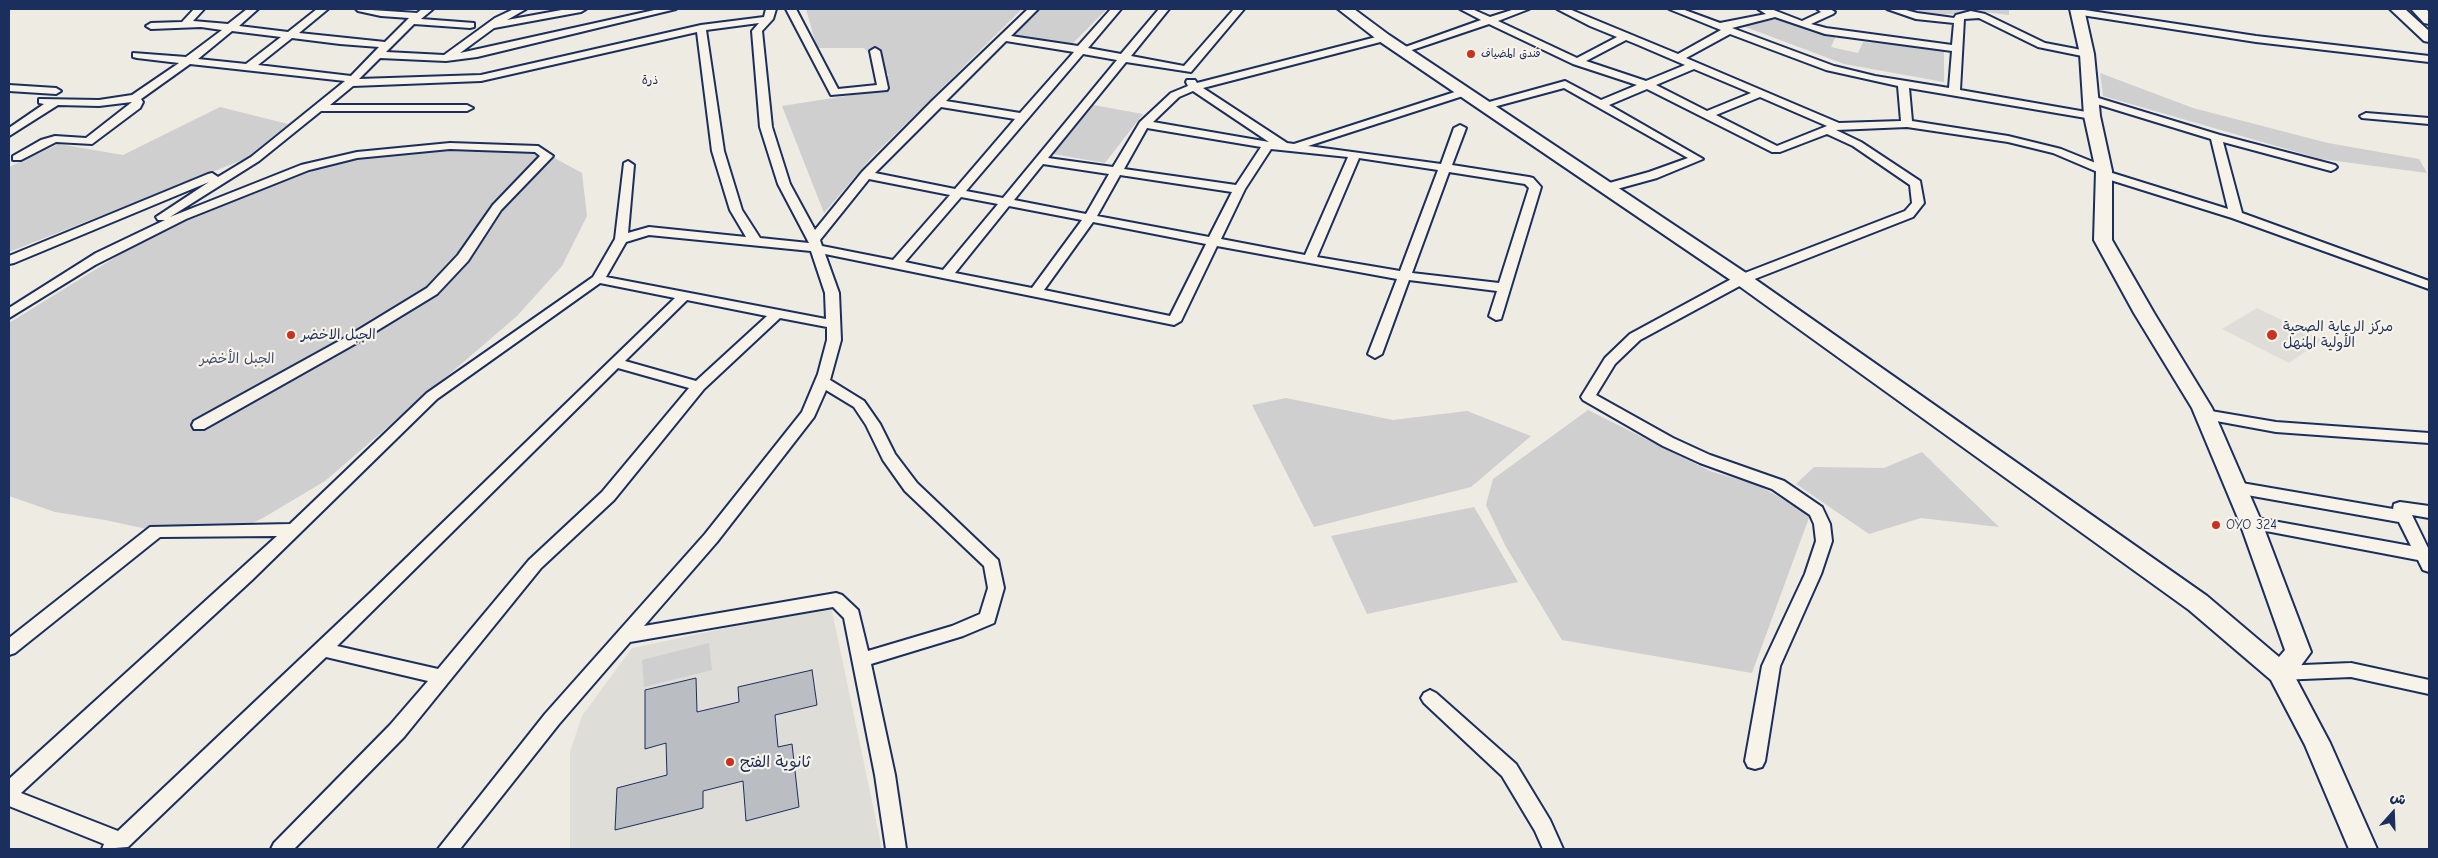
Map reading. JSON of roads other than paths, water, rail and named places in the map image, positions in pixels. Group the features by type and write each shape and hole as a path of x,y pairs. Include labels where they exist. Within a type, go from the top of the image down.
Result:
{"main road":[{"path":"2418,9 2429,20"}],"street":[{"path":"184,25 199,9"},
{"path":"9,88 99,102 135,98 195,56 253,9"},
{"path":"250,66 323,9"},
{"path":"362,9 470,25"},
{"path":"9,314 255,159 352,81 415,18 428,9"},
{"path":"446,58 491,26 521,9"},
{"path":"491,26 581,9"},
{"path":"377,56 446,58 476,54 671,9"},
{"path":"791,9 835,93 883,88 875,51"},
{"path":"816,244 866,175 936,103 1033,9"},
{"path":"896,265 1116,9"},
{"path":"946,275 1164,9"},
{"path":"1187,70 1235,9"},
{"path":"1345,9 1384,38 1742,279 2198,603 2280,673 2317,743 2363,849"},
{"path":"1465,9 1577,62 1649,86 1776,150 1832,128 1907,124 2008,139 2057,151 2105,173 2236,215 2429,286"},
{"path":"1402,50 1524,9"},
{"path":"1562,9 1761,94 1832,128 1916,184 1918,203 1909,214 1742,279 1635,337 1610,361 1588,397 1668,442 1705,459 1778,486 1816,511 1822,524 1824,541 1813,574 1771,666 1754,761"},
{"path":"1674,9 1830,68 1903,84 1954,92 2092,107 2331,167"},
{"path":"1763,9 1825,31 1957,48"},
{"path":"1802,24 1830,12 1822,9"},
{"path":"1892,9 1916,16 1958,21"},
{"path":"2397,9 2429,38"},
{"path":"2280,673 2298,652 2251,523 2205,415 2103,240 2105,173 2092,107 2087,54 2078,10 2256,39 2429,59"},
{"path":"137,55 250,66 352,81 481,78 770,14"},
{"path":"448,849 552,719 710,538 809,414 822,382 834,340 832,293 816,244 784,184 766,127 757,31 770,14"},
{"path":"1679,58 1724,28 1776,14"},
{"path":"1954,92 1958,17 1971,14 1982,16 2042,45 2087,54"},
{"path":"2415,25 2429,33"},
{"path":"151,26 230,27 388,45"},
{"path":"701,28 718,151 736,210 756,242"},
{"path":"1577,62 1626,36"},
{"path":"1004,38 1124,57 1187,70"},
{"path":"1035,293 1089,219 1144,124 1176,95 1194,87 1384,38"},
{"path":"1601,104 1649,86 1695,65"},
{"path":"1187,70 1194,87 1288,147 1465,92"},
{"path":"1486,106 1565,84 1697,159 1653,175 1606,188"},
{"path":"1903,84 1907,124"},
{"path":"1706,115 1761,94"},
{"path":"43,101 56,96"},
{"path":"9,132 56,96"},
{"path":"17,158 45,142 55,139 88,142 136,106 138,102 135,98"},
{"path":"936,103 1023,117"},
{"path":"319,108 466,108"},
{"path":"2366,116 2429,121"},
{"path":"1144,124 1268,145 1355,154 1529,181 1535,187 1496,316"},
{"path":"1375,354 1460,128"},
{"path":"2216,137 2236,215"},
{"path":"621,239 649,231 756,242 816,244 896,265 1174,321 1239,189 1268,145"},
{"path":"93,262 182,216 305,167 357,155 450,146 538,149 547,156 497,208 463,258 432,291 356,338 199,425"},
{"path":"1309,260 1355,154"},
{"path":"9,260 255,159"},
{"path":"1040,160 1239,189"},
{"path":"9,791 293,530 432,396 598,279 621,239 628,165"},
{"path":"866,175 1309,260 1405,276 1505,288"},
{"path":"598,279 833,324"},
{"path":"9,797 117,845 322,649 686,295"},
{"path":"281,849 397,732 534,564 608,496 699,386 778,313"},
{"path":"615,364 699,386"},
{"path":"822,382 859,404 873,424 888,456 911,487 992,564 996,588 988,618 957,631 861,660"},
{"path":"2205,415 2276,427 2429,438"},
{"path":"2236,488 2405,517"},
{"path":"2427,560 2400,508 2429,512"},
{"path":"2251,523 2427,560"},
{"path":"9,648 156,531 293,530"},
{"path":"625,636 836,600 852,615 885,775 896,849"},
{"path":"322,649 442,677"},
{"path":"2280,673 2352,670 2429,687"},
{"path":"1430,698 1509,770 1543,826 1553,849"}],"place":[{"name":"فندق المضياف","path":"1471,54"},
{"name":"الجبل الاخضر","path":"291,335"},
{"name":"مركز الرعاية الصحية الأولية المنهل","path":"2272,335"},
{"name":"OYO 324","path":"2216,525"},
{"name":"ثانوية الفتح","path":"730,762"}],"district":[{"name":"ذرة","path":"650,81"}],"park label":[{"name":"الجبل الأخضر","path":"237,359"}]}
